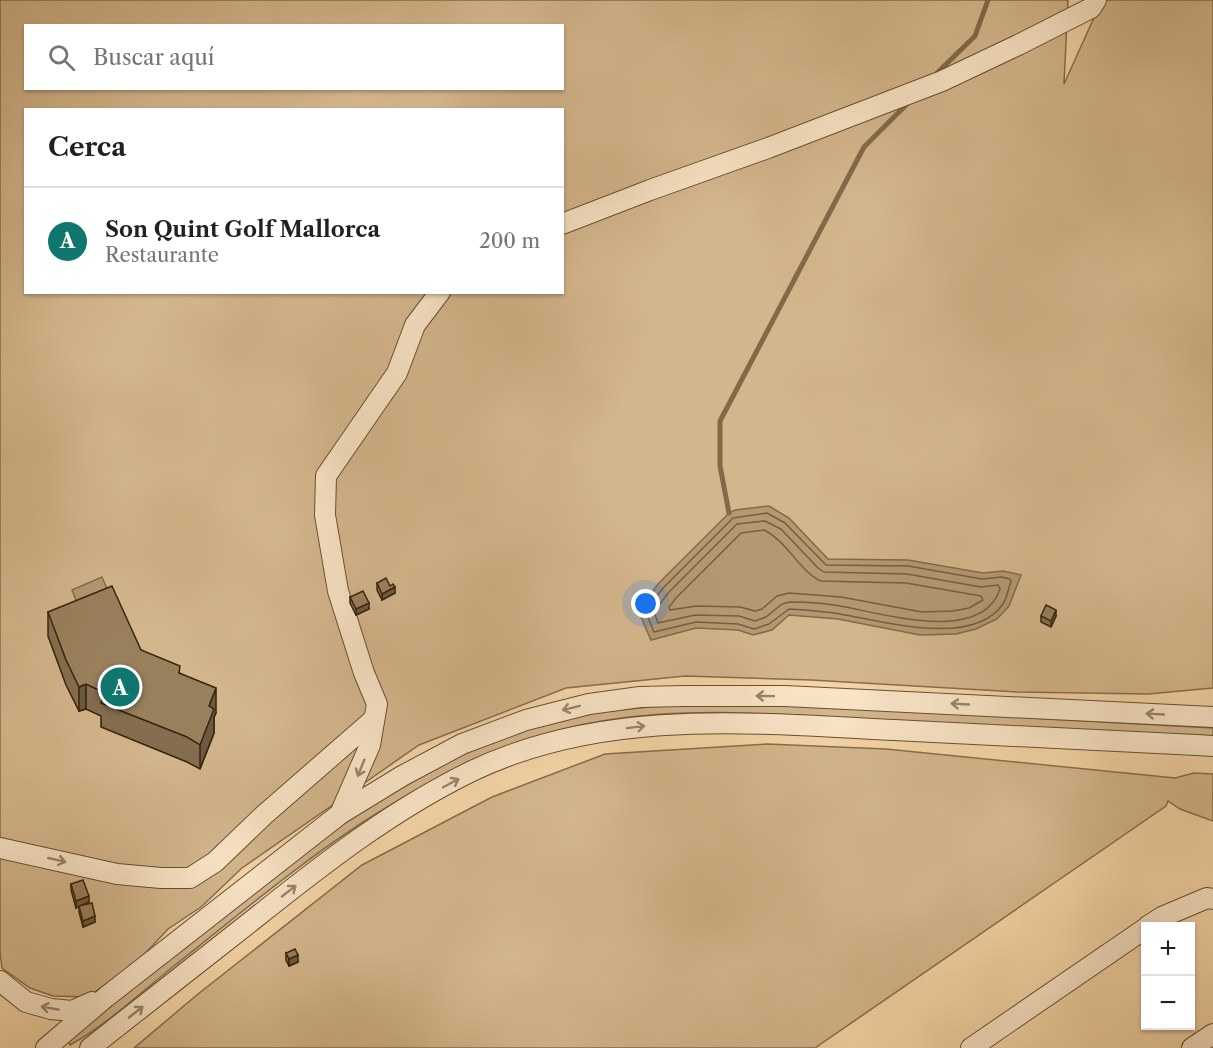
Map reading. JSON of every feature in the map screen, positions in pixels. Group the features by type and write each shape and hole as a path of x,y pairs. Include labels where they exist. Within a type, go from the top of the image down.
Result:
{"street":[{"path":"564,223 942,81 1091,8 1096,0"},
{"path":"340,814 370,745 377,704 364,673 338,591 325,515 326,476 397,373 415,325 438,294"},
{"path":"46,1048 106,997 340,814 402,776 462,744 526,720 589,704 640,697 785,696 1213,717"},
{"path":"0,848 117,874 190,878 215,862 264,815 373,720"},
{"path":"90,1048 364,833 413,803 473,771 534,747 596,731 685,723 786,724 1213,746"},
{"path":"1155,922 1207,898 1213,899"},
{"path":"971,1048 1141,932"},
{"path":"0,981 26,1002 51,1009 72,1011 106,997"},
{"path":"1192,1048 1213,1034"}],"shaded area":[{"path":"0,0 1068,0 1064,84 1102,0 1213,0 1213,688 1148,694 1018,692 811,680 685,676 566,688 419,745 242,868 201,907 168,929 138,961 88,997 53,996 30,988 2,968 0,952"},
{"path":"751,703 1213,728 1213,738 776,714 708,713 675,713 608,720 549,733 464,765 410,793 357,826 277,884 111,1018 70,1045 68,1040 103,1010 338,828 383,798 467,752 501,736 600,712 670,705"},
{"path":"767,744 886,749 1175,778 1194,773 1213,774 1213,821 1180,809 1168,801 1166,806 815,1048 134,1048 198,994 362,865 492,797 605,754"}],"water":[{"path":"769,506 789,518 828,559 908,560 983,573 1003,571 1021,575 1009,606 997,619 976,629 956,634 920,635 838,619 789,615 772,630 753,635 738,630 696,628 651,640 638,610 659,583 729,513 735,510"},
{"path":"102,577 111,598 80,611 72,590"}],"building":[{"path":"386,578 390,586 393,584 395,587 382,594 377,583"},
{"path":"112,586 141,650 180,666 179,673 216,688 209,706 214,709 200,745 187,737 101,703 105,693 86,684 79,687 48,612"},
{"path":"363,591 369,603 356,609 350,597"},
{"path":"1046,605 1056,610 1051,621 1041,616"},
{"path":"83,880 89,896 76,901 71,884"},
{"path":"92,903 95,916 83,921 79,906"},
{"path":"295,949 298,955 289,959 286,953"}],"waterway":[{"path":"935,75 975,36 988,0"},
{"path":"729,513 720,466 720,421 864,147 910,101"}],"place":[{"name":"Son Quint Golf Mallorca","path":"120,687"}]}
